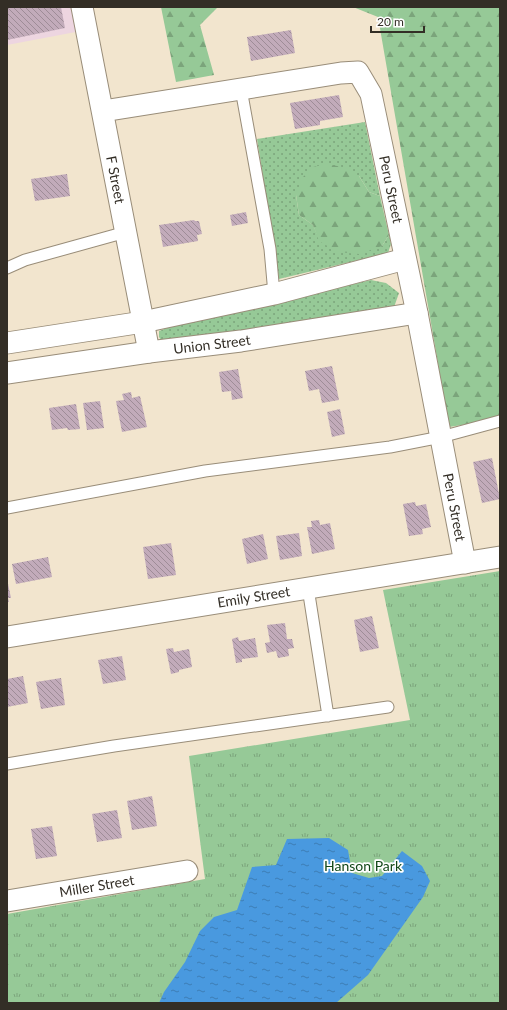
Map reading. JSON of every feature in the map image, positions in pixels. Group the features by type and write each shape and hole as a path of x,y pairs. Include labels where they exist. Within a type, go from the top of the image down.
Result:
{"street":[{"name":"F Street","path":"82,7 149,352"},
{"name":"Peru Street","path":"103,111 341,73 358,72 371,94 417,313 465,563"},
{"path":"7,344 143,322 274,294 405,259"},
{"name":"Union Street","path":"7,373 149,352 241,341 417,313"},
{"name":"Emily Street","path":"7,637 500,557"},
{"name":"Miller Street","path":"7,901 188,871"}],"lane":[{"path":"241,89 270,249 274,294"},
{"path":"7,268 25,260 126,232"},
{"path":"7,508 205,471 390,447 440,437 500,421"},
{"path":"308,588 328,716"},
{"path":"7,764 114,746 388,707"}],"shaded area":[{"path":"7,7 76,7 81,31 7,45"}],"green space":[{"path":"161,7 218,7 200,25 214,75 176,82"},
{"path":"353,7 500,7 500,419 449,427 378,17"},
{"path":"365,122 380,196 369,192 359,176 296,195 299,215 313,225 320,241 382,246 389,235 391,244 388,253 279,279 257,139"},
{"path":"328,164 346,168 359,176 369,192 380,196 389,235 382,246 359,254 338,252 319,241 313,225 299,215 296,195 302,178 313,167"},
{"path":"371,280 386,283 399,293 393,310 163,343 159,337 159,331 175,325"},
{"name":"Hanson Park","path":"500,571 499,1003 7,1003 7,914 205,879 189,756 410,720 383,590"}],"water":[{"path":"329,838 348,850 352,873 369,878 382,876 402,851 422,866 430,881 423,897 368,975 336,1003 159,1003 164,992 185,962 200,931 214,917 237,910 252,867 276,865 287,839"}],"building":[{"path":"7,7 61,7 65,28 7,40"},
{"path":"291,30 295,53 251,61 247,37"},
{"path":"339,95 343,117 320,121 320,125 295,129 290,103"},
{"path":"67,174 70,196 35,201 31,179"},
{"path":"246,212 248,223 232,226 230,215"},
{"path":"194,220 199,221 202,234 197,235 198,241 163,247 159,225"},
{"path":"332,366 339,400 322,403 319,389 309,391 305,371"},
{"path":"238,369 243,398 232,400 231,391 222,392 219,372"},
{"path":"131,392 132,398 140,396 147,427 122,432 116,401 124,400 122,394"},
{"path":"100,401 104,428 87,430 83,403"},
{"path":"76,404 80,429 68,430 67,428 52,430 49,408"},
{"path":"340,409 345,434 332,437 327,412"},
{"path":"492,458 500,499 482,503 473,462"},
{"path":"415,502 416,506 426,504 431,527 422,529 423,534 409,536 403,504"},
{"path":"319,520 320,525 330,523 335,549 312,554 307,527 312,527 311,521"},
{"path":"299,533 302,556 280,560 276,536"},
{"path":"263,534 268,559 247,564 242,539"},
{"path":"171,543 176,575 148,579 143,547"},
{"path":"48,557 52,577 16,584 12,564"},
{"path":"7,579 11,598 8,598 9,602 7,602"},
{"path":"372,616 379,648 360,652 354,620"},
{"path":"285,623 287,639 292,639 294,648 288,649 289,656 278,658 276,651 267,653 265,643 270,642 267,625"},
{"path":"238,637 239,641 255,638 258,657 242,659 242,662 236,663 232,639"},
{"path":"173,648 174,652 189,649 192,667 179,670 179,672 171,674 166,649"},
{"path":"122,656 126,680 103,684 98,660"},
{"path":"23,676 28,703 7,707 7,679"},
{"path":"61,678 65,705 41,709 36,682"},
{"path":"152,796 157,826 132,830 127,801"},
{"path":"117,810 122,838 97,842 92,814"},
{"path":"52,826 57,856 36,859 31,829"}]}
